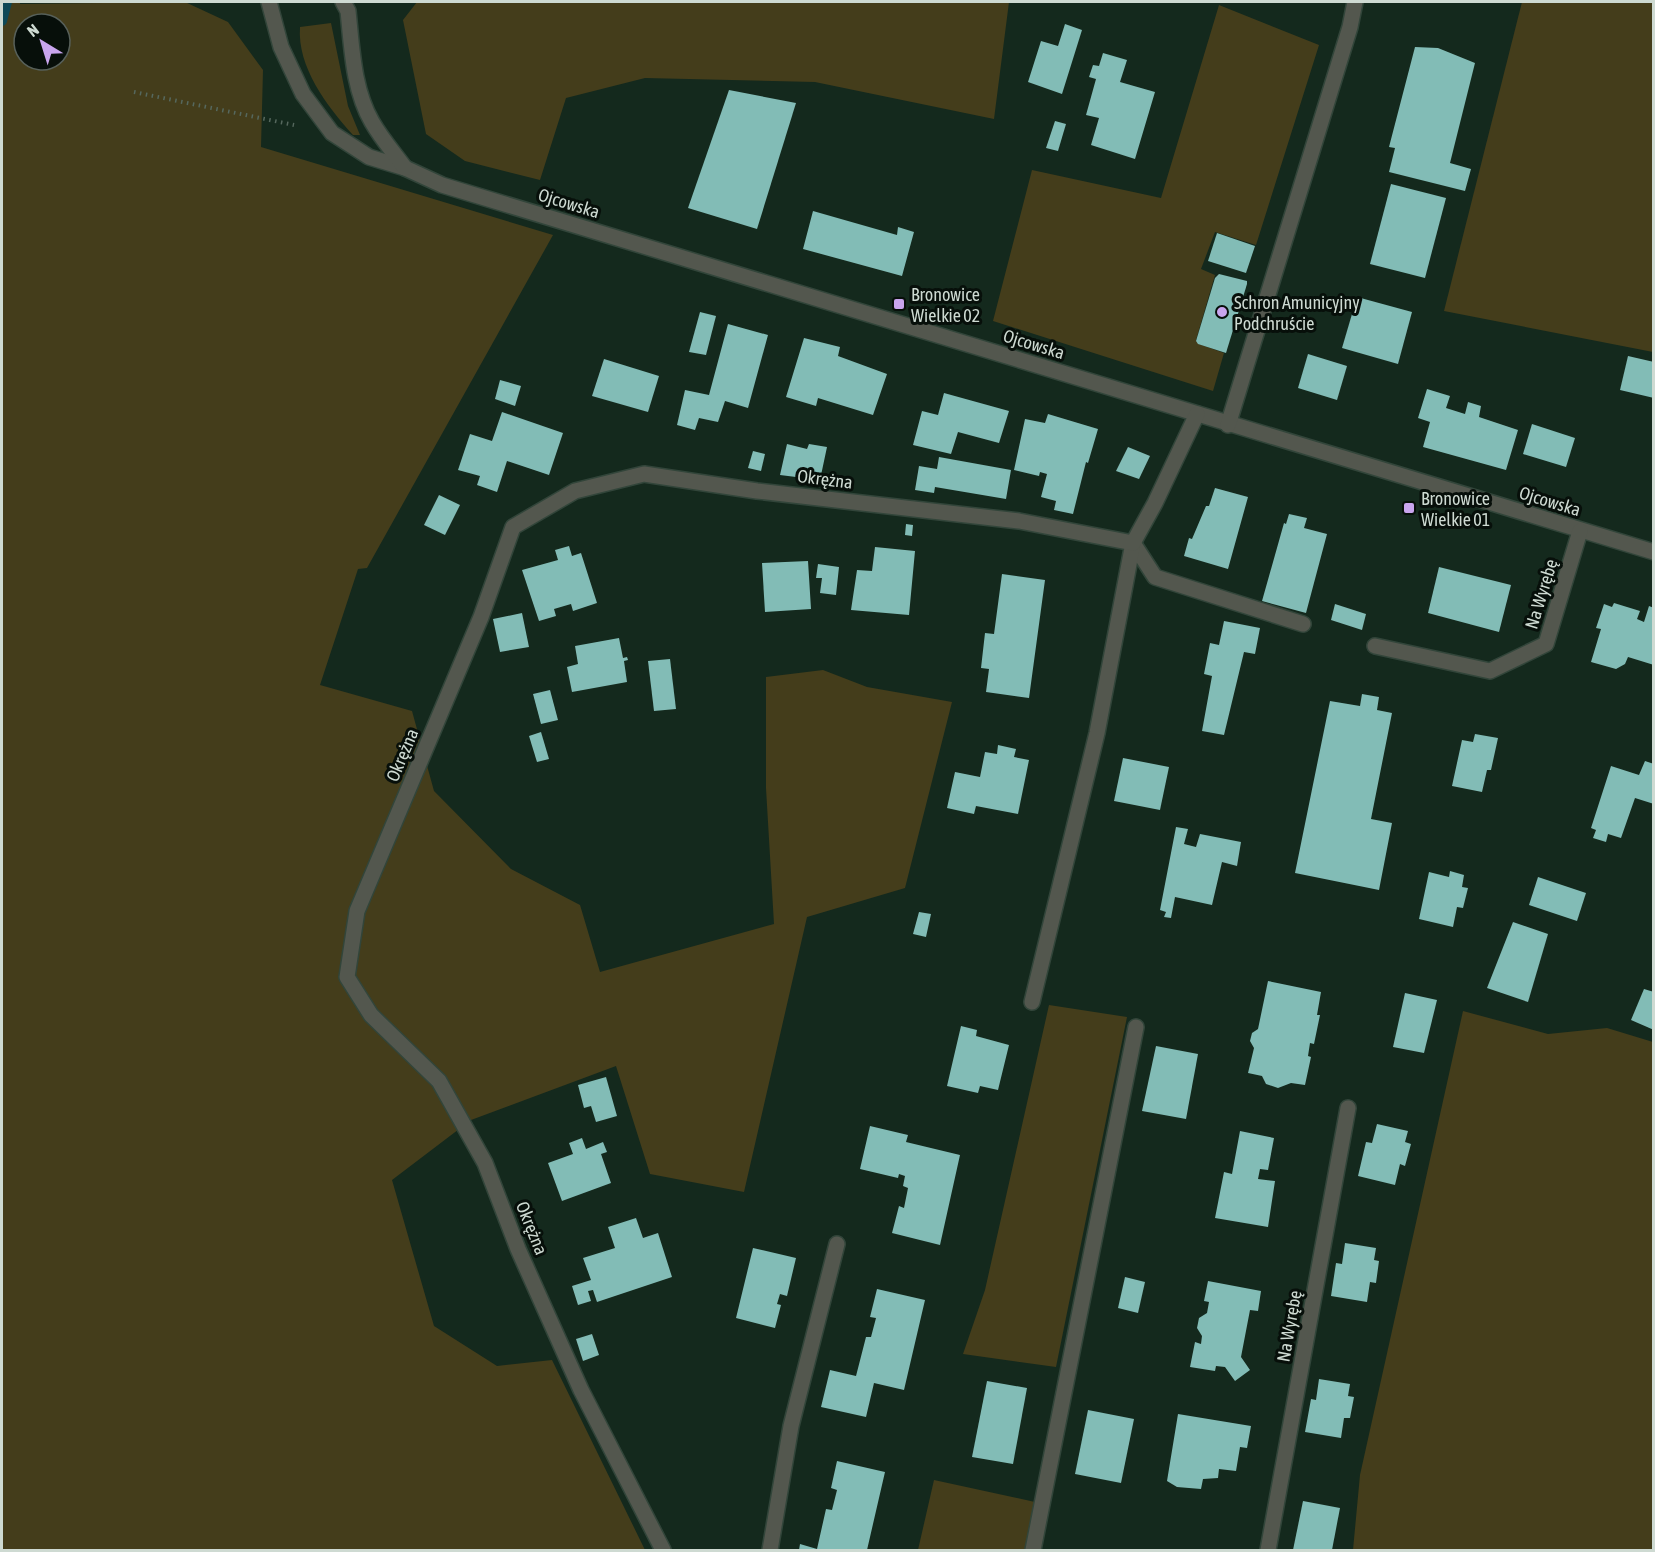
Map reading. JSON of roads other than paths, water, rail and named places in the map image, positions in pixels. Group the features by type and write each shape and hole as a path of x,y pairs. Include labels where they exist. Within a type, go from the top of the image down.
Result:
{"street":[{"name":"Ojcowska","path":"269,2 280,47 303,94 333,133 369,157 405,168 442,185 1653,552"},
{"name":"Ojcowska","path":"343,2 348,11 356,78 363,102 371,121 405,168"},
{"path":"1228,425 1350,27 1355,2"},
{"path":"1032,1002 1097,733 1132,543 1155,502 1197,414"},
{"name":"Okrężna","path":"663,1551 581,1390 518,1250 485,1163 440,1081 371,1015 347,977 357,911 481,616 513,527 575,491 644,474 779,494 1019,521 1132,543"},
{"name":"Na Wyrębę","path":"1375,646 1490,671 1546,644 1580,531"},
{"path":"1132,543 1155,577 1303,624"},
{"path":"1033,1551 1136,1027"},
{"name":"Na Wyrębę","path":"1268,1551 1348,1108"},
{"path":"770,1551 791,1426 837,1244"}],"waterway":[{"path":"2,21 7,2"}],"place":[{"name":"Bronowice Wielkie 02","path":"899,304"},
{"name":"Schron Amunicyjny Podchruście","path":"1222,312"},
{"name":"Bronowice Wielkie 01","path":"1409,508"}]}
